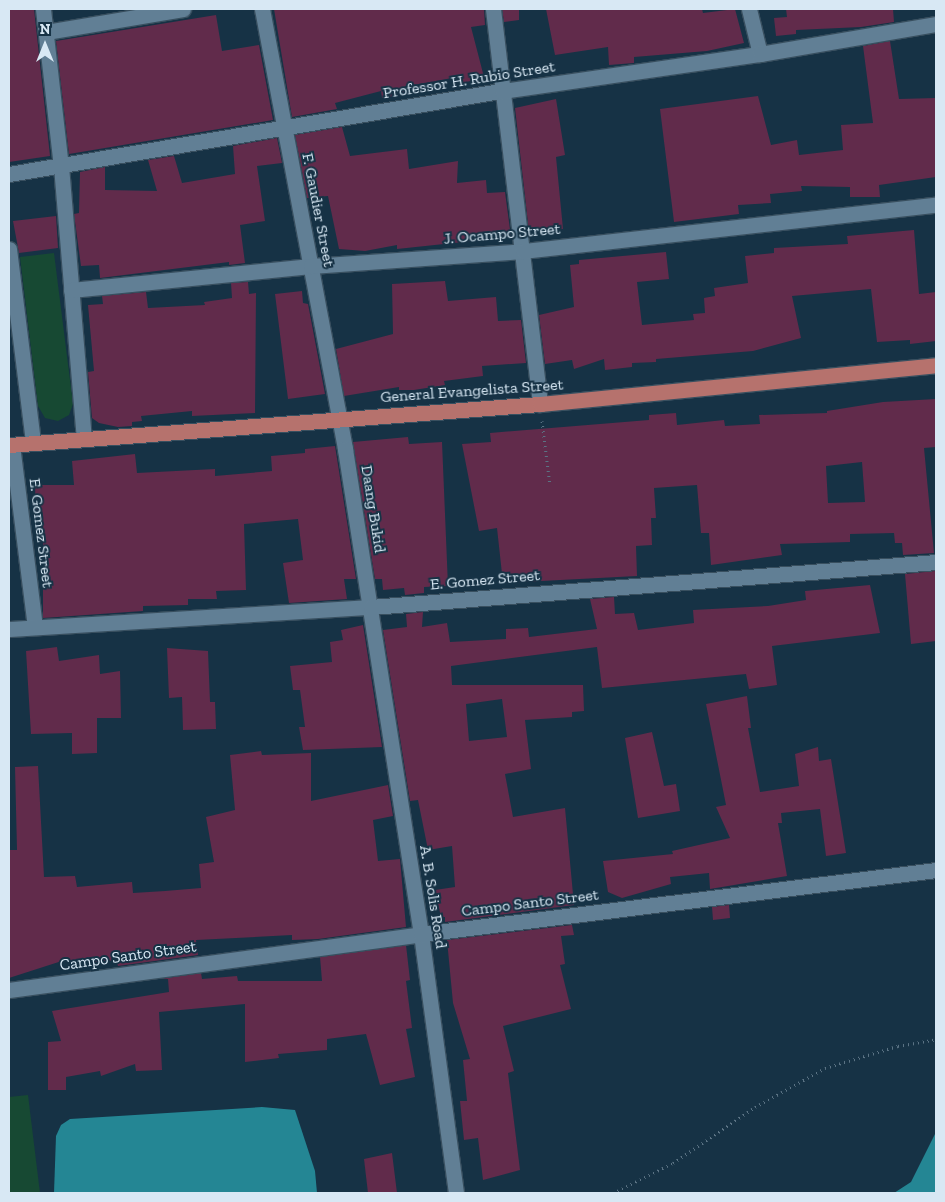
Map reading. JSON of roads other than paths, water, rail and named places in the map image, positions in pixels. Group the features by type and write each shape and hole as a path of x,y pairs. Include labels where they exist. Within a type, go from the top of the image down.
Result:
{"main road":[{"name":"General Evangelista Street","path":"10,445 340,417 540,404 936,365"}],"street":[{"path":"43,9 61,166 84,438"},
{"path":"46,32 183,9"},
{"name":"F. Gaudier Street","path":"262,9 340,417"},
{"path":"493,9 540,404"},
{"path":"749,9 760,54"},
{"name":"Professor H. Rubio Street","path":"9,174 502,91 760,54 936,24"},
{"name":"J. Ocampo Street","path":"71,290 311,266 523,251 936,206"},
{"path":"9,248 34,442"},
{"name":"Daang Bukid","path":"340,417 371,607"},
{"name":"E. Gomez Street","path":"10,445 35,626"},
{"name":"E. Gomez Street","path":"9,629 371,607 936,562"},
{"name":"A. B. Solis Road","path":"371,607 421,934 456,1193"},
{"name":"Campo Santo Street","path":"9,990 421,934 936,870"}]}
